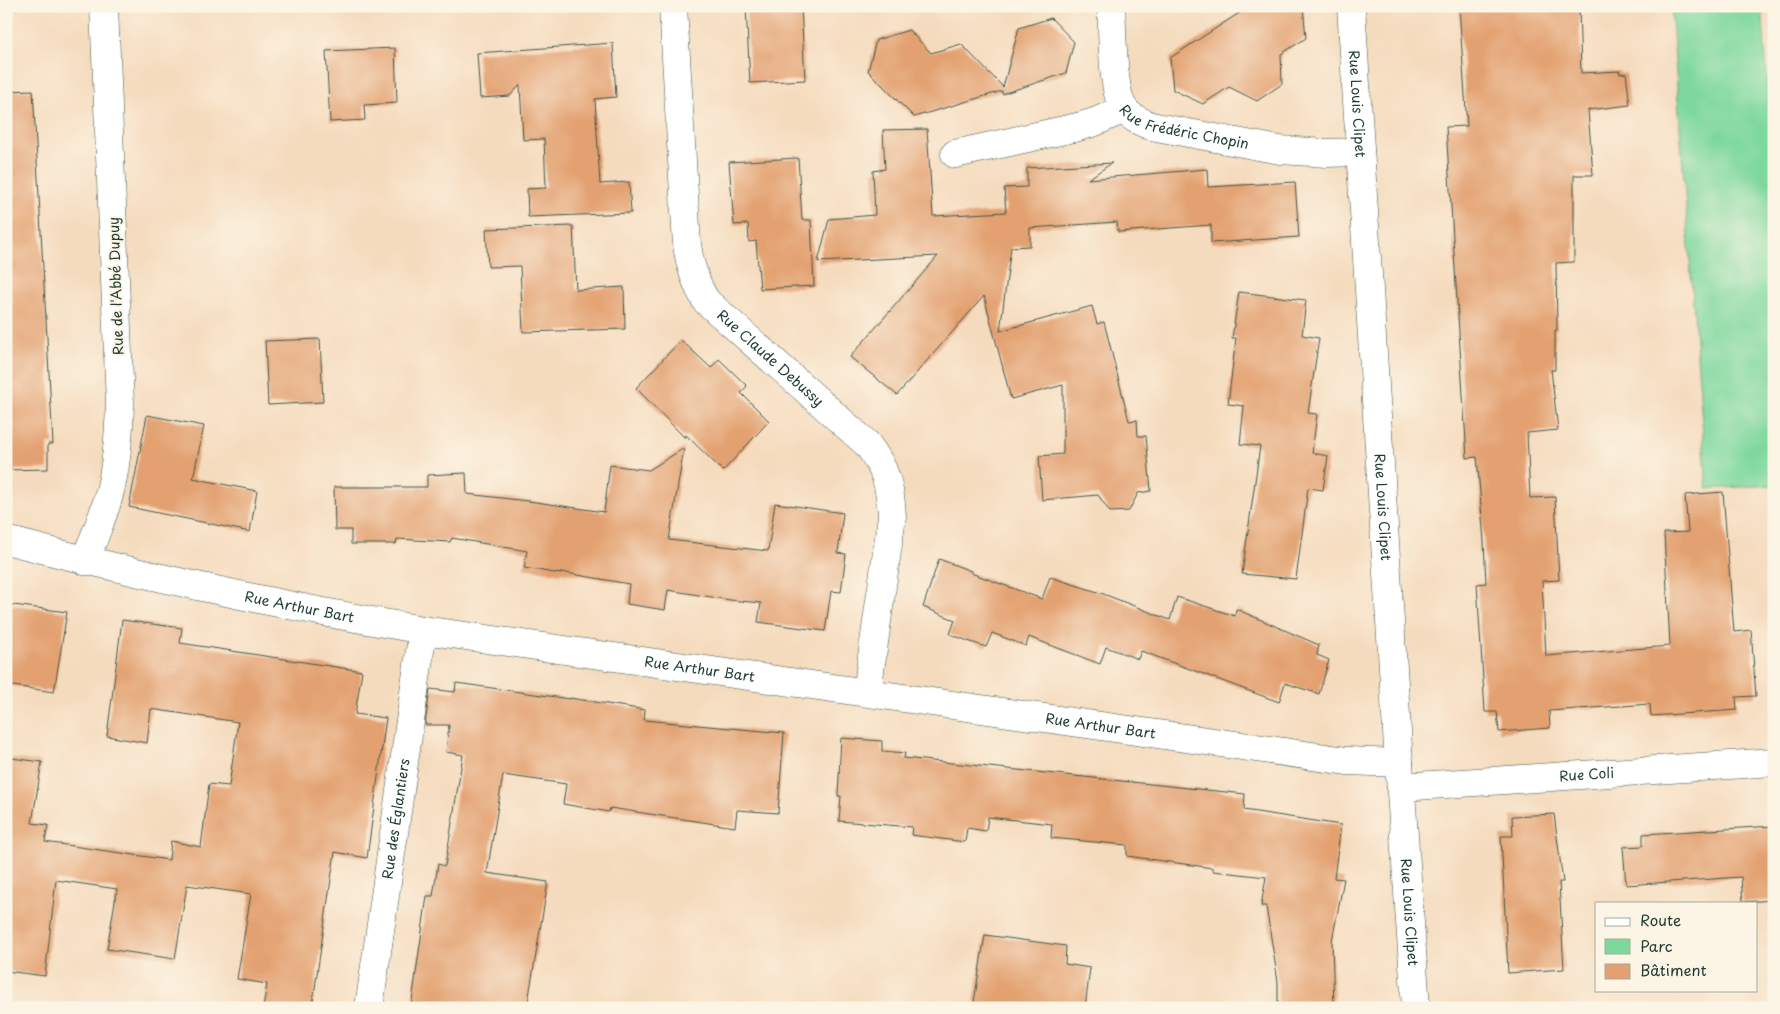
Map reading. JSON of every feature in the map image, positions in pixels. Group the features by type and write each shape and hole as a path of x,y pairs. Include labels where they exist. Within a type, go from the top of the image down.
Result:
{"street":[{"name":"Rue de l'Abbé Dupuy","path":"85,561 109,498 115,470 120,422 104,6"},
{"name":"Rue Claude Debussy","path":"673,6 686,245 690,267 697,285 706,301 867,444 879,460 887,476 892,516 867,692"},
{"path":"1111,6 1115,77 1124,109"},
{"name":"Rue Louis Clipet","path":"1351,6 1416,1008"},
{"name":"Rue Frédéric Chopin","path":"955,154 1078,127 1095,122 1124,109 1134,119 1151,126 1280,150 1327,153 1360,152"},
{"name":"Rue Arthur Bart","path":"6,540 85,561 275,604 423,630 1347,761 1400,775"},
{"name":"Rue des Églantiers","path":"370,1008 423,630"},
{"name":"Rue Coli","path":"1400,775 1774,762"}],"green space":[{"path":"1671,6 1762,6 1774,176 1774,485 1707,489"}],"building":[{"path":"746,6 801,6 805,80 750,83"},
{"path":"1250,6 1303,6 1306,38 1281,54 1282,84 1257,101 1229,87 1203,104 1173,90 1170,58"},
{"path":"1459,6 1579,6 1581,73 1620,71 1620,74 1626,73 1630,105 1588,110 1593,175 1574,175 1574,262 1556,263 1557,330 1555,330 1555,370 1551,370 1558,430 1527,433 1530,498 1555,497 1559,580 1542,581 1546,656 1670,646 1664,533 1688,532 1685,495 1723,492 1734,632 1751,630 1756,696 1736,697 1737,710 1651,716 1650,704 1549,711 1550,728 1499,732 1497,712 1485,712 1477,584 1486,583 1484,542 1477,457 1467,458 1446,127 1467,126"},
{"path":"1051,18 1074,42 1066,73 1002,94 1002,91 914,117 868,71 876,40 909,30 931,53 961,44 1003,87 1019,28"},
{"path":"613,43 616,97 595,99 600,184 629,182 631,213 528,217 527,189 546,188 544,139 523,140 520,85 510,96 480,98 477,53"},
{"path":"395,48 397,103 364,105 365,120 330,122 326,51"},
{"path":"33,90 53,444 48,444 48,469 6,470 6,91"},
{"path":"927,129 933,216 1006,212 1004,188 1027,187 1027,168 1112,163 1088,179 1207,169 1208,187 1295,182 1299,237 1211,243 1211,225 1118,232 1117,222 1030,228 1030,246 1011,247 1000,331 1092,306 1097,324 1104,322 1129,421 1137,420 1138,436 1146,436 1151,491 1138,493 1129,511 1110,512 1098,495 1042,500 1039,456 1063,454 1063,385 1011,399 984,296 897,395 850,357 938,256 818,262 829,219 875,215 873,171 885,169 883,130"},
{"path":"798,158 802,220 811,220 814,286 760,289 756,241 749,242 748,224 734,225 729,162"},
{"path":"573,226 576,290 624,287 625,329 523,332 520,266 488,267 486,229"},
{"path":"1239,292 1306,300 1302,335 1319,338 1308,413 1317,414 1312,453 1328,456 1323,490 1308,488 1296,579 1242,574 1260,446 1240,444 1244,406 1228,404 1236,338 1232,338"},
{"path":"320,339 323,402 268,405 265,341"},
{"path":"681,340 711,368 719,359 747,386 741,393 769,421 723,471 686,435 685,438 636,388"},
{"path":"147,415 204,426 193,478 257,491 250,532 129,507"},
{"path":"684,448 669,540 768,551 775,503 843,513 838,553 846,554 841,592 831,591 825,631 758,622 761,603 668,590 665,610 627,604 629,584 561,572 561,574 524,568 527,551 452,538 450,542 397,539 396,544 351,544 351,530 335,530 334,487 427,487 427,475 466,473 467,494 604,512 610,465 649,470"},
{"path":"939,559 1042,599 1050,577 1101,593 1170,620 1177,597 1235,616 1236,609 1319,645 1317,655 1329,660 1319,694 1285,683 1279,702 1141,651 1138,659 1106,647 1100,664 1029,637 1026,646 992,633 986,647 968,641 950,634 955,620 923,607"},
{"path":"6,604 67,612 54,692 6,685"},
{"path":"122,620 182,628 180,643 362,671 355,714 386,718 367,858 335,852 312,1008 263,1008 267,984 237,979 251,894 187,885 175,959 107,949 117,889 56,880 45,976 6,971 6,790 11,758 42,762 32,823 48,825 45,842 169,860 171,841 201,847 209,784 229,786 238,722 151,709 147,743 107,736"},
{"path":"456,683 645,710 644,720 784,733 778,813 737,810 735,827 610,808 609,812 563,804 566,784 503,775 487,873 548,882 527,1008 411,1008 427,896 433,896 438,864 445,866 463,755 446,752 449,725 425,725 430,689 455,692"},
{"path":"841,738 882,741 882,751 905,753 904,758 1245,794 1244,810 1341,825 1334,878 1344,879 1332,941 1334,1008 1278,1008 1278,982 1266,906 1261,906 1266,877 1213,871 1213,868 1127,856 1127,845 1051,838 1052,824 988,817 986,831 967,828 965,842 911,835 912,827 839,821 841,796 838,796"},
{"path":"1554,814 1563,882 1559,882 1564,969 1508,973 1501,836 1513,836 1512,816"},
{"path":"1774,826 1774,900 1743,902 1741,877 1626,885 1623,847 1643,846 1643,834"},
{"path":"985,935 1066,946 1065,964 1090,968 1085,1008 1015,1008 974,1002"}]}
